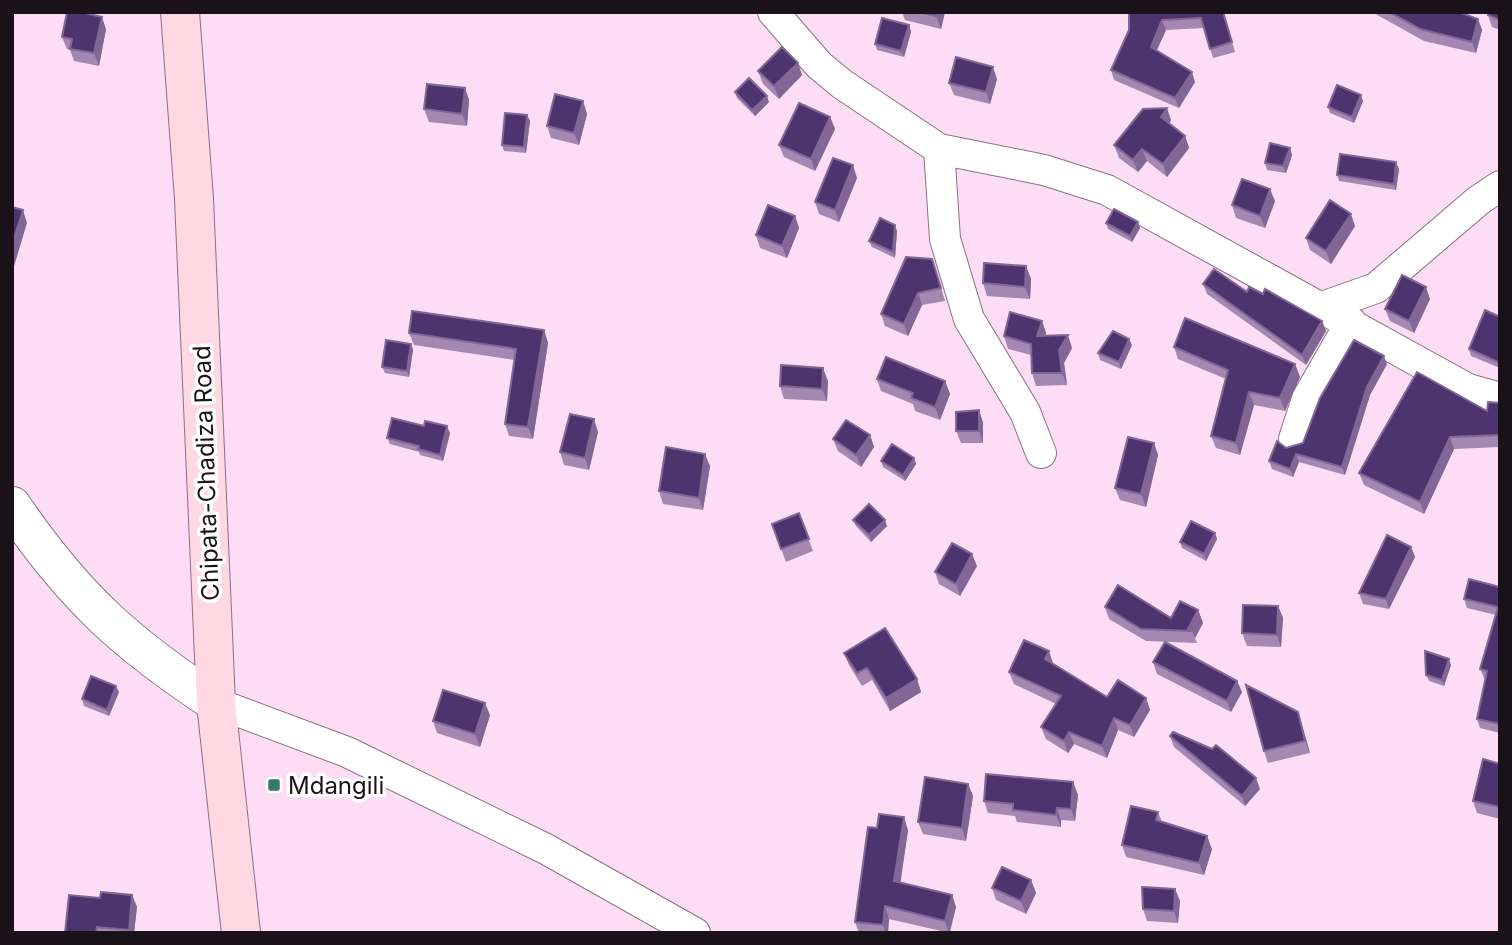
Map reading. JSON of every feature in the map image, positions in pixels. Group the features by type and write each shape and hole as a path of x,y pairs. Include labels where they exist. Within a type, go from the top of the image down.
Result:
{"main road":[{"name":"Chipata-Chadiza Road","path":"180,12 194,199 216,703 241,933"}],"street":[{"path":"773,12 826,71 903,127 939,149 1044,170 1107,190 1351,322 1468,389 1500,398"},
{"path":"939,149 945,239 969,319 1025,412 1041,453"},
{"path":"1322,307 1376,288 1479,200 1500,186"},
{"path":"1294,439 1307,399 1351,322"},
{"path":"12,506 68,581 111,627 153,662 216,703 347,752 546,849 695,933"}],"building":[{"path":"67,12 102,17 94,53 70,49 72,39 62,37"},
{"path":"919,12 937,12 936,16"},
{"path":"1129,12 1223,12 1232,42 1210,49 1201,18 1162,20 1151,47 1192,72 1175,98 1111,70 1129,30"},
{"path":"1389,12 1459,12 1478,19 1472,42 1420,29"},
{"path":"1489,12 1500,12 1500,20 1488,15"},
{"path":"882,18 909,25 901,51 875,44"},
{"path":"782,47 798,63 774,86 758,71"},
{"path":"956,57 993,67 986,92 949,83"},
{"path":"749,78 767,96 752,110 735,92"},
{"path":"427,84 465,88 462,114 424,109"},
{"path":"1337,85 1361,95 1352,117 1328,107"},
{"path":"555,94 583,101 574,133 547,126"},
{"path":"799,103 830,117 811,159 779,145"},
{"path":"1167,108 1161,117 1185,136 1163,164 1142,149 1133,160 1114,145 1143,109"},
{"path":"505,113 527,115 524,147 502,145"},
{"path":"1270,143 1290,148 1283,166 1265,163"},
{"path":"1340,154 1396,162 1394,184 1337,175"},
{"path":"833,158 853,165 835,210 815,202"},
{"path":"1242,179 1270,189 1260,216 1232,205"},
{"path":"1330,200 1351,214 1326,251 1306,238"},
{"path":"768,205 795,216 782,246 756,235"},
{"path":"12,207 23,210 12,245"},
{"path":"1114,209 1138,222 1130,236 1106,223"},
{"path":"880,218 895,225 893,252 869,241"},
{"path":"906,257 932,259 941,288 918,293 904,324 881,314"},
{"path":"984,263 1026,266 1025,287 983,283"},
{"path":"1214,269 1247,292 1249,287 1263,294 1265,289 1322,321 1302,355 1203,284"},
{"path":"1402,275 1426,287 1409,321 1385,309"},
{"path":"1485,310 1500,317 1500,363 1469,349"},
{"path":"412,311 544,330 528,427 505,424 516,349 409,333"},
{"path":"1010,312 1042,321 1037,336 1068,335 1059,350 1062,373 1032,373 1031,344 1004,336"},
{"path":"1185,318 1295,364 1280,398 1249,392 1236,443 1211,436 1228,370 1174,347"},
{"path":"1113,331 1129,339 1119,362 1098,353"},
{"path":"386,340 411,344 407,371 382,367"},
{"path":"1354,340 1384,356 1367,387 1342,467 1296,454 1290,469 1269,461 1277,441 1286,448 1303,443 1320,398"},
{"path":"886,357 945,381 935,407 911,398 913,393 877,379"},
{"path":"781,365 823,368 822,389 780,386"},
{"path":"1417,372 1487,411 1488,402 1500,403 1500,435 1450,437 1420,502 1359,473"},
{"path":"979,410 979,431 956,431 956,412"},
{"path":"570,414 594,419 585,458 560,452"},
{"path":"392,418 424,426 425,421 447,426 440,455 418,449 419,446 387,438"},
{"path":"846,420 870,435 856,455 833,439"},
{"path":"1128,437 1154,443 1141,494 1115,488"},
{"path":"892,444 914,458 903,475 881,461"},
{"path":"666,447 705,454 699,498 659,491"},
{"path":"869,504 885,520 869,535 853,520"},
{"path":"799,513 809,539 781,549 772,524"},
{"path":"1191,521 1215,533 1204,554 1180,542"},
{"path":"1387,535 1411,547 1386,599 1359,593"},
{"path":"952,543 972,554 956,584 935,572"},
{"path":"1469,579 1500,587 1500,724 1477,719 1487,671 1480,669 1498,607 1464,599"},
{"path":"1118,585 1171,618 1180,601 1198,610 1188,629 1192,631 1141,629 1105,607"},
{"path":"1243,605 1278,606 1277,635 1242,633"},
{"path":"885,628 917,679 886,698 867,668 857,673 844,653"},
{"path":"1024,640 1049,651 1045,659 1107,697 1118,680 1146,698 1130,725 1114,718 1102,746 1069,732 1064,741 1041,727 1061,696 1009,672"},
{"path":"1165,642 1237,681 1227,701 1153,662"},
{"path":"1425,651 1449,659 1442,680 1426,675"},
{"path":"91,676 116,686 107,710 82,699"},
{"path":"1246,685 1298,712 1305,741 1264,751"},
{"path":"443,690 485,703 475,734 433,721"},
{"path":"1173,732 1212,749 1216,745 1256,778 1242,796 1170,736"},
{"path":"1483,759 1500,764 1500,807 1473,801"},
{"path":"986,774 1073,782 1071,809 1057,808 1056,815 1013,810 1013,804 984,801"},
{"path":"925,777 968,784 962,828 918,822"},
{"path":"1131,806 1158,812 1156,820 1207,836 1199,863 1122,845"},
{"path":"879,814 904,817 894,881 952,895 945,921 885,906 883,925 855,922 868,827 877,828"},
{"path":"1002,867 1031,880 1021,901 992,888"},
{"path":"1142,887 1175,889 1174,911 1143,909"},
{"path":"101,892 132,895 129,930 97,927 96,933 65,933 69,895 100,898"}],"place":[{"name":"Mdangili","path":"274,785"}]}
